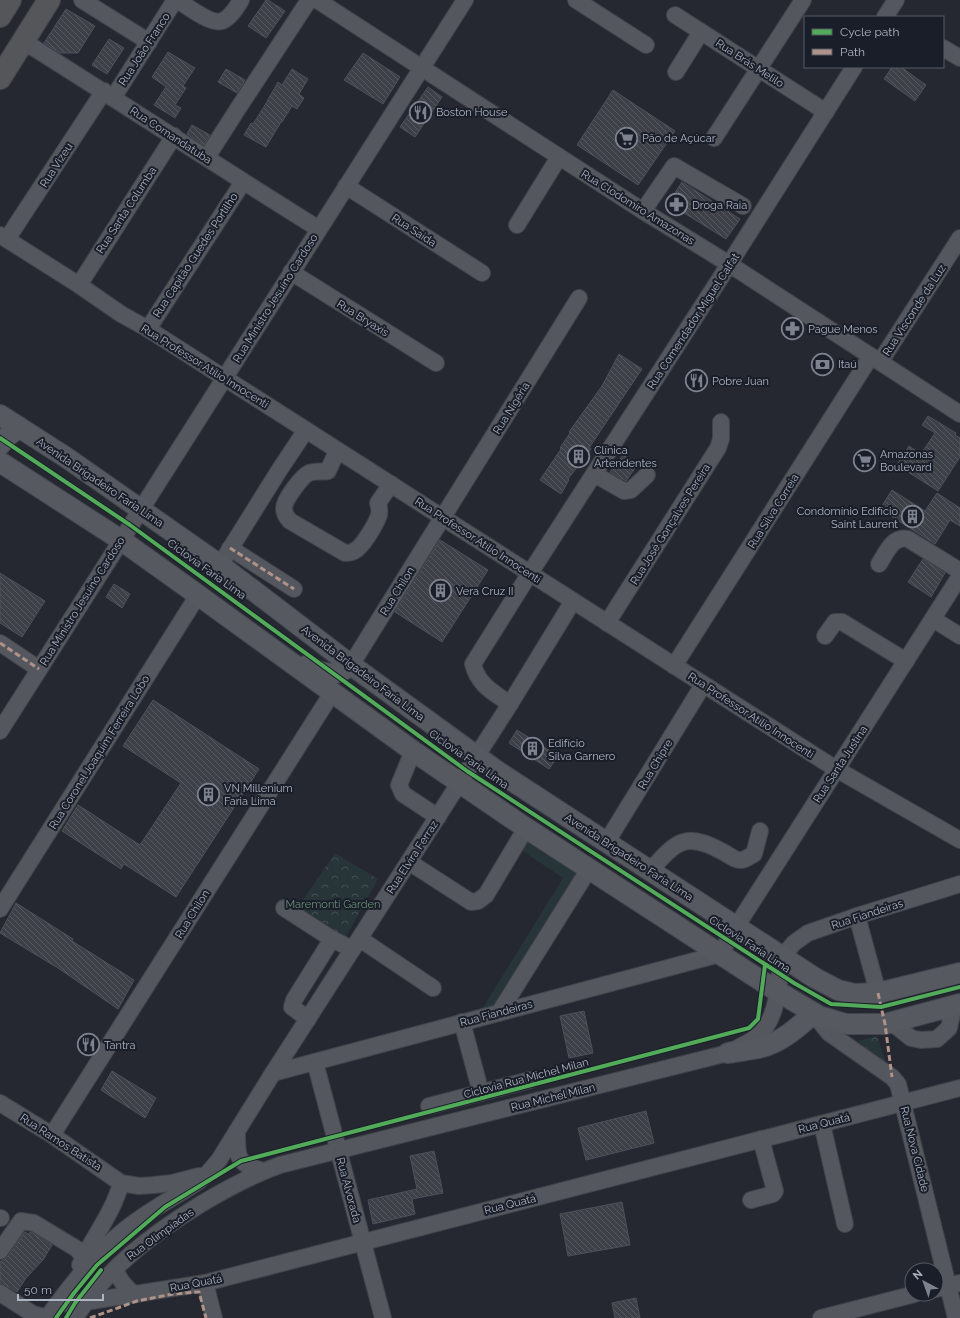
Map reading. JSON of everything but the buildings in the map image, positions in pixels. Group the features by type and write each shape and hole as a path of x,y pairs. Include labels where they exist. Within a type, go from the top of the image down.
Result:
{"highway":[{"path":"0,16 10,0"},
{"path":"0,78 49,0"}],"main road":[{"name":"Avenida Brigadeiro Faria Lima","path":"0,415 67,458 220,565 351,665 476,756 606,843 815,978 838,990 854,994 878,993 960,973"},
{"path":"0,445 8,436 20,427"},
{"path":"0,462 121,540 412,752 777,991 816,1014 846,1024 888,1023 957,1005"},
{"path":"289,661 328,674 335,674 351,665"},
{"path":"728,1053 760,1048 780,1040 816,1014"}],"street":[{"path":"82,0 149,42"},
{"path":"176,0 207,19 217,22 224,21 241,0"},
{"name":"Rua João Franco","path":"108,94 149,42 176,0"},
{"path":"207,157 238,106 309,0"},
{"name":"Rua Clodomiro Amazonas","path":"317,0 960,414"},
{"name":"Rua Ministro Jesuíno Cardoso","path":"0,731 465,0"},
{"path":"576,0 646,45"},
{"path":"714,138 803,0"},
{"name":"Rua Brás Melilo","path":"675,15 826,112"},
{"path":"676,72 701,32"},
{"name":"Rua Comandatuba","path":"23,41 319,229"},
{"path":"944,49 960,58"},
{"name":"Rua Comendador Miguel Calfat","path":"510,704 485,686 476,675 473,664 853,68"},
{"name":"Rua Vizeu","path":"4,237 108,94"},
{"name":"Rua Santa Columba","path":"79,285 174,136"},
{"path":"516,225 559,157"},
{"path":"643,211 674,166 743,206"},
{"name":"Rua Capitão Guedes Portilho","path":"148,329 243,182"},
{"name":"Rua Saida","path":"346,186 482,273"},
{"name":"Rua Professor Atílio Innocenti","path":"4,237 121,314 148,329 392,484 836,769 960,840"},
{"name":"Rua Visconde da Luz","path":"876,359 960,238"},
{"name":"Rua Bryaxis","path":"291,272 436,364"},
{"name":"Rua Nigéria","path":"443,518 579,298"},
{"name":"Rua Silva Correia","path":"674,666 876,359"},
{"name":"Rua José Gonçalves Pereira","path":"607,623 718,448 721,440 721,422"},
{"path":"220,565 306,430"},
{"path":"338,450 328,471 308,473 294,488 284,504 286,517 290,521 345,553 354,552 361,546 379,516 380,510 378,503 392,484"},
{"path":"594,474 624,491 631,490 647,475"},
{"name":"Rua Chilon","path":"351,665 443,518"},
{"path":"879,564 890,546 902,537 908,538 960,571"},
{"path":"230,548 294,589"},
{"name":"Rua Santa Justina","path":"720,954 836,769 960,576"},
{"name":"Rua Coronel Joaquim Ferreira Lobo","path":"0,909 198,595"},
{"name":"Rua Elvira Ferraz","path":"237,1132 273,1073 510,704 573,601"},
{"path":"933,619 960,636"},
{"path":"825,636 835,622 842,622 906,661"},
{"path":"0,643 39,669"},
{"name":"Rua Chipre","path":"606,843 703,685"},
{"name":"Rua Chilon","path":"52,1136 332,693"},
{"path":"412,752 399,785 403,794 438,817"},
{"path":"408,862 472,902 478,901 486,895 526,828"},
{"path":"650,871 667,851 680,842 692,840 700,841 742,860 754,854 760,831"},
{"path":"499,1013 589,869"},
{"name":"Rua Fiandeiras","path":"782,957 794,943 808,933 960,884"},
{"path":"284,908 332,939 344,945 356,945 433,988"},
{"path":"857,916 878,993"},
{"path":"308,1019 292,1007 294,1000 332,939"},
{"name":"Rua Fiandeiras","path":"273,1073 720,954"},
{"name":"Rua Michel Milan","path":"263,1171 338,1150 728,1053 756,1037 766,1026 773,1012 782,957"},
{"path":"888,1023 911,1038 921,1040 937,1039 949,1028 957,1005"},
{"name":"Rua Nova Cidade","path":"816,1014 824,1028 829,1033 894,1079 898,1084 956,1318"},
{"path":"462,1022 481,1093"},
{"name":"Rua Alvorada","path":"315,1062 383,1318"},
{"path":"429,1106 530,1080"},
{"name":"Rua Quatá","path":"57,1304 85,1302 205,1283 960,1088"},
{"name":"Rua Ramos Batista","path":"0,1103 121,1183 139,1186 172,1183 206,1174"},
{"path":"822,1124 845,1224"},
{"path":"237,1132 238,1155 241,1161 249,1167 263,1171"},
{"name":"Rua Olimpíadas","path":"47,1318 103,1249 122,1231 143,1216 184,1191 206,1174 219,1160 237,1132"},
{"path":"751,1200 773,1194 775,1192 761,1140"},
{"name":"Rua Olimpíadas","path":"75,1318 85,1302 114,1269 146,1241 183,1215 219,1193 263,1171"},
{"path":"71,1288 84,1258 118,1196 121,1183"},
{"path":"112,1208 127,1194 139,1186"},
{"path":"0,1251 21,1221 34,1223 77,1249 84,1258"},
{"path":"114,1269 122,1283 134,1294"},
{"path":"205,1283 214,1318"},
{"path":"0,1293 34,1314 47,1318"},
{"path":"821,1318 904,1297"}],"green space":[{"path":"527,835 582,871 497,1008 479,1014 563,878 518,848"},
{"name":"Maremonti Garden","path":"335,853 378,879 342,944 296,910"},
{"path":"877,1036 886,1063 858,1041"}],"marked path":[{"path":"230,548 294,589"},
{"path":"0,643 39,669"},
{"path":"878,993 885,1024 892,1077"},
{"path":"90,1318 137,1301 173,1294 199,1292 206,1318"}],"cycle path":[{"name":"Ciclovia Faria Lima","path":"0,438 130,525 467,771 794,983 831,1004 881,1007 960,987"},
{"name":"Ciclovia Faria Lima","path":"56,1318 97,1265 165,1207 241,1161 749,1028 758,1019 765,965"},
{"path":"66,1318 75,1303 101,1270"}],"place":[{"name":"Boston House","path":"421,112"},
{"name":"Pão de Açúcar","path":"626,138"},
{"name":"Droga Raia","path":"677,205"},
{"name":"Pague Menos","path":"792,329"},
{"name":"Itaú","path":"822,364"},
{"name":"Pobre Juan","path":"696,381"},
{"name":"Clínica Artendentes","path":"578,456"},
{"name":"Amazonas Boulevard","path":"864,460"},
{"name":"Condomínio Edifício Saint Laurent","path":"913,517"},
{"name":"Vera Cruz II","path":"441,591"},
{"name":"Edifício Silva Garnero","path":"533,749"},
{"name":"VN Millenium Faria Lima","path":"208,794"},
{"name":"Tantra","path":"88,1045"}]}
